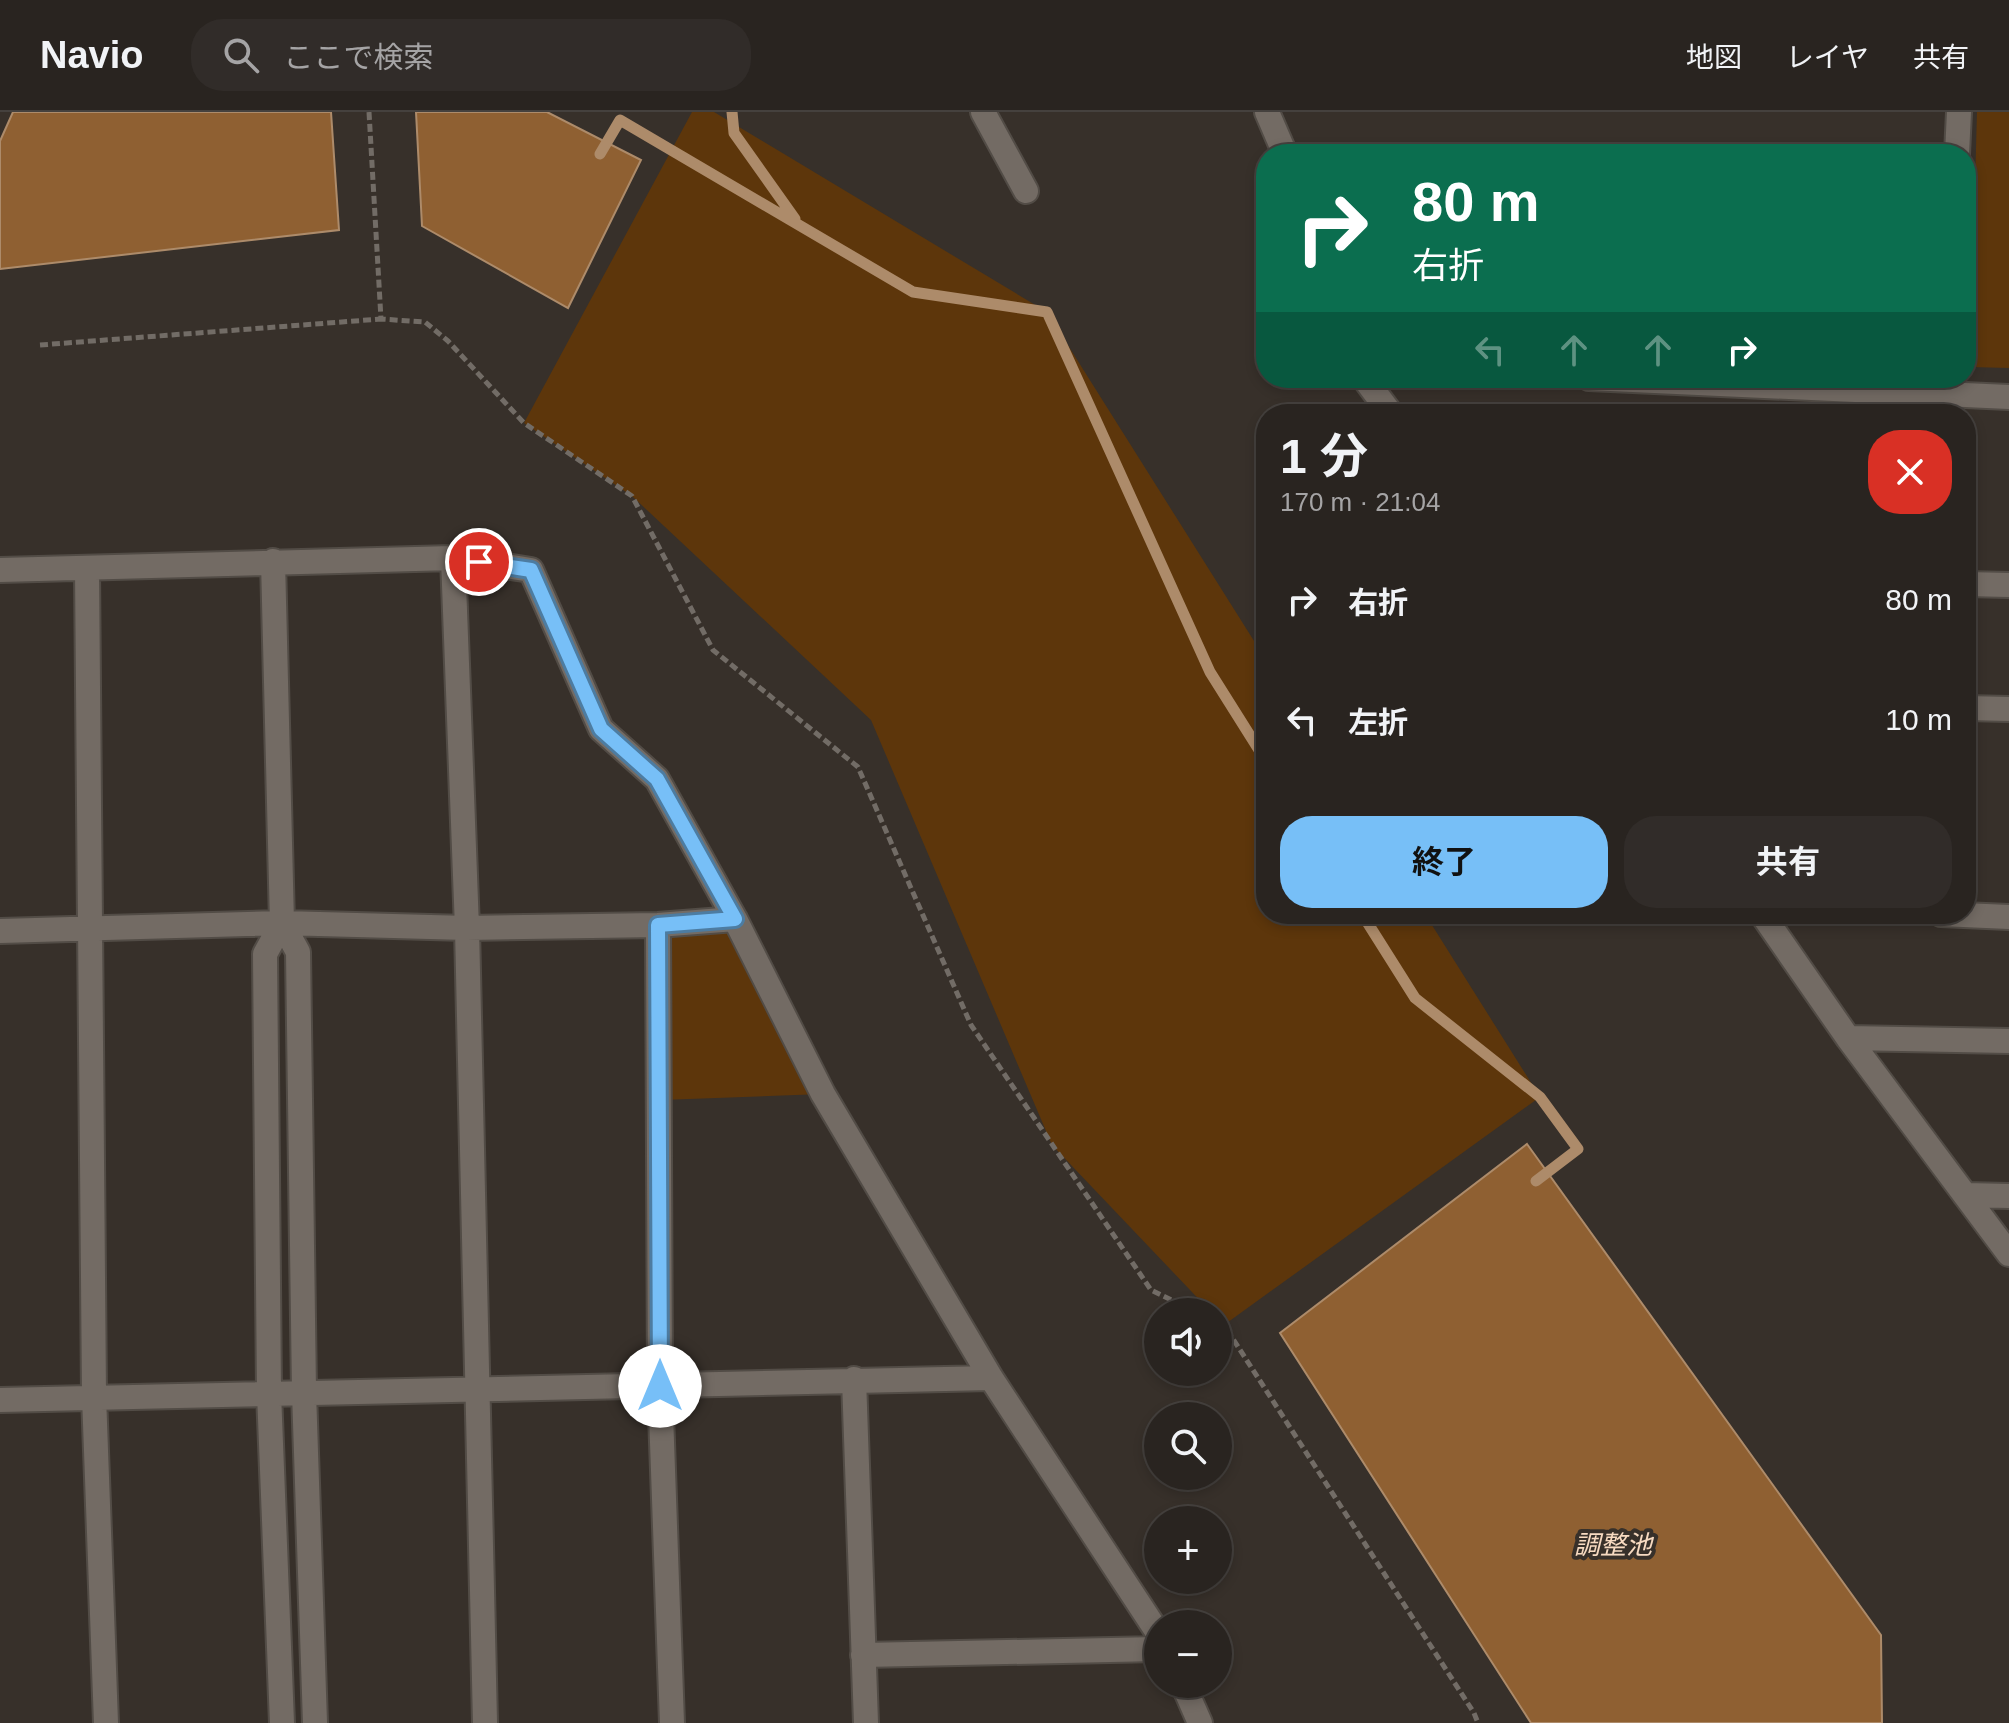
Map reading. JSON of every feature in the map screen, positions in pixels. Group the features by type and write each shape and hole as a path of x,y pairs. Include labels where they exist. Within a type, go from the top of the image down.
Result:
{"street":[{"path":"983,112 1026,191"},
{"path":"1267,112 1281,144"},
{"path":"1957,144 1959,112"},
{"path":"1960,388 2009,397"},
{"path":"453,558 467,928 485,1723"},
{"path":"0,570 453,558 531,570 601,729 657,779 735,919 823,1094 991,1378 1144,1612"},
{"path":"273,561 282,923 298,952 304,1392 315,1723"},
{"path":"87,568 94,1396 106,1723"},
{"path":"1976,584 2009,585"},
{"path":"1976,708 2009,709"},
{"path":"1976,916 2009,917"},
{"path":"0,931 282,923 467,928 658,925 735,919"},
{"path":"282,923 265,954 269,1393 282,1723"},
{"path":"1769,924 1848,1038 2009,1254"},
{"path":"658,925 660,1386 672,1723"},
{"path":"1848,1038 2009,1041"},
{"path":"1965,1195 2009,1196"},
{"path":"0,1400 991,1378"},
{"path":"854,1379 866,1723"},
{"path":"863,1655 1144,1649"},
{"path":"1189,1698 1200,1723"}],"path":[{"path":"369,112 381,319"},
{"path":"40,345 381,319 425,322 448,341 524,423 632,496 713,650 858,767 971,1025 1151,1290 1167,1298"},
{"path":"1232,1337 1478,1723"}],"shaded area":[{"path":"692,112 714,112 1047,312 1256,644 1256,924 1431,924 1540,1097 1232,1319 1232,1298 1198,1298 1052,1145 871,720 632,496 524,423"},
{"path":"1977,112 2009,112 2009,368 1976,367"},
{"path":"735,919 823,1094 661,1100 658,925"}],"water":[{"path":"13,112 331,112 339,230 0,269 0,141"},
{"path":"416,112 547,112 641,160 568,308 422,226"},
{"name":"調整池","path":"1527,1144 1881,1635 1882,1723 1531,1723 1280,1333"}],"waterway":[{"path":"732,112 734,133 795,219"},
{"path":"600,154 620,120 913,292 1047,312 1210,672 1256,745"},
{"path":"1368,924 1415,998 1540,1097 1578,1149 1536,1181"}],"route":[{"path":"479,562 531,570 601,729 657,779 735,919 658,925 660,1386"}]}
